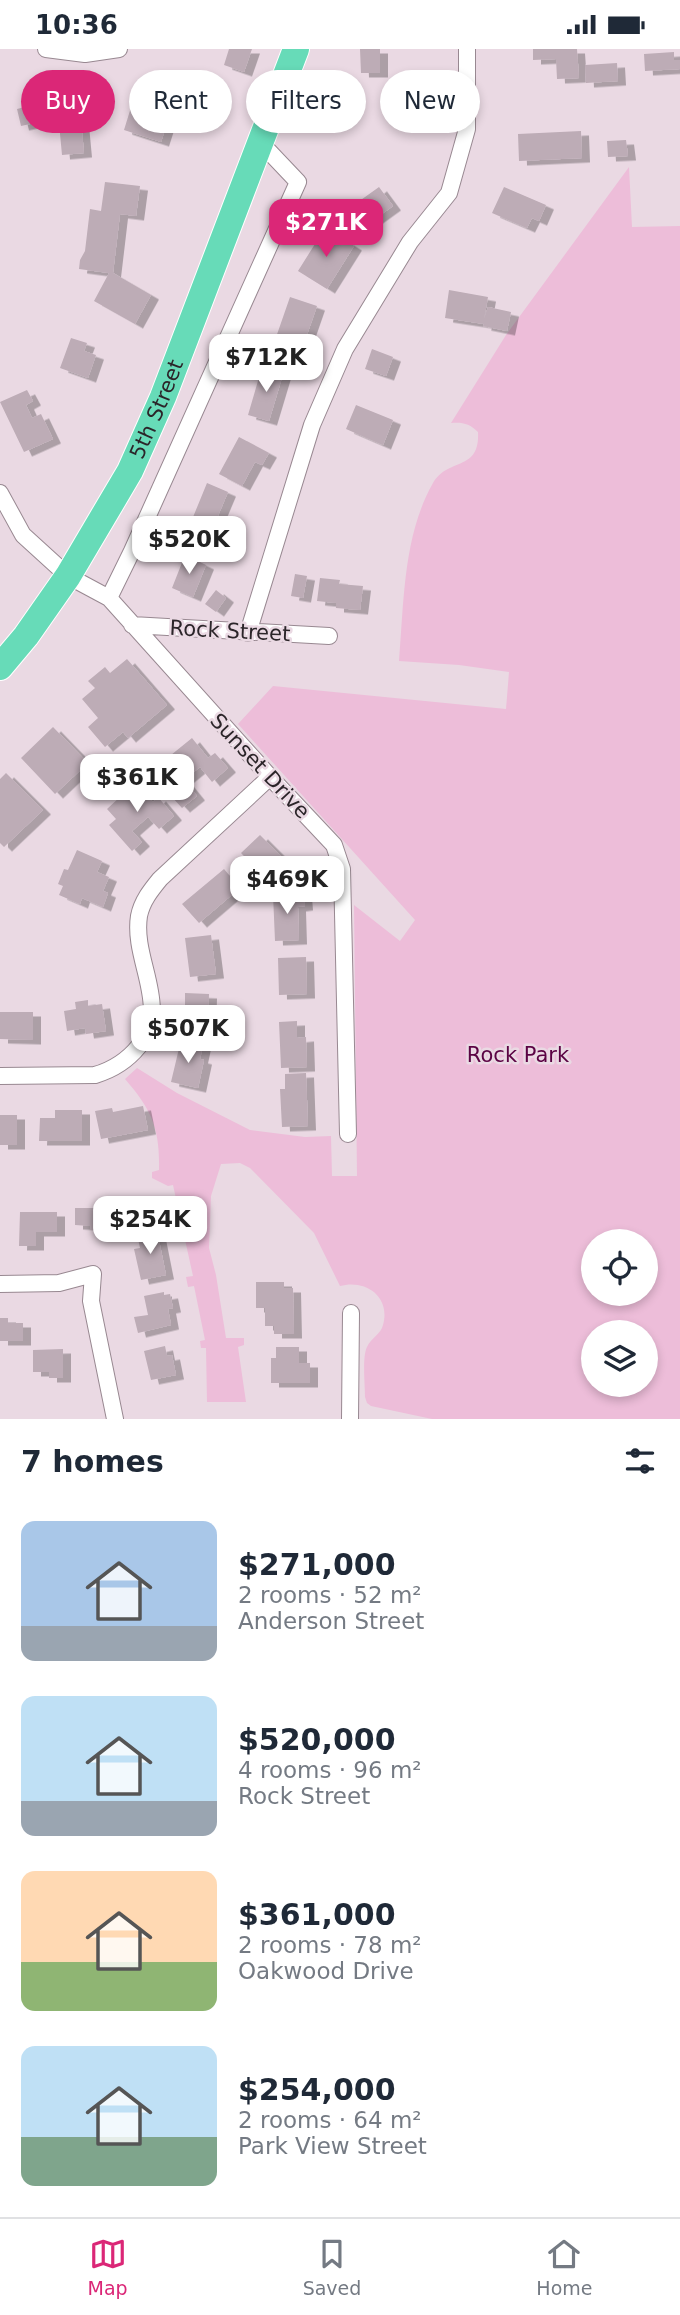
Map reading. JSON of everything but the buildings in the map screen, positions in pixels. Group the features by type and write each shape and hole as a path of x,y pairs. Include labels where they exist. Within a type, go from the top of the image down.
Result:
{"main road":[{"name":"5th Street","path":"0,667 26,636 68,576 113,503 148,434 296,49"}],"street":[{"path":"46,49 85,54 119,49"},
{"path":"248,633 312,425 345,349 410,242 449,193 467,129 467,49"},
{"path":"109,598 298,182 261,142"},
{"path":"0,493 23,535 68,576"},
{"name":"Sunset Drive","path":"68,576 109,598 334,845 342,869 348,1134"},
{"name":"Rock Street","path":"132,625 329,636"},
{"path":"0,1076 94,1075 110,1071 134,1052 148,1029 153,1004 139,931 142,907 148,893 270,777"},
{"path":"0,1284 60,1283 93,1274 91,1301 116,1419"},
{"path":"350,1419 351,1313"}],"green space":[{"name":"Rock Park","path":"629,167 632,227 680,226 680,1419 432,1419 371,1406 365,1397 365,1351 383,1325 380,1298 374,1292 358,1285 340,1286 314,1233 250,1168 240,1163 221,1164 211,1196 209,1248 226,1338 244,1338 244,1345 238,1347 246,1402 207,1402 206,1348 201,1348 200,1341 205,1340 194,1286 188,1287 186,1277 193,1276 173,1185 168,1186 152,1178 152,1172 159,1170 156,1131 148,1111 125,1079 137,1068 177,1093 250,1130 305,1137 331,1136 332,1176 357,1176 354,905 400,941 415,920 238,724 273,686 506,709 509,672 399,661 410,547 423,503 439,475 469,459 477,445 478,432 466,424 451,423 506,335"}]}
